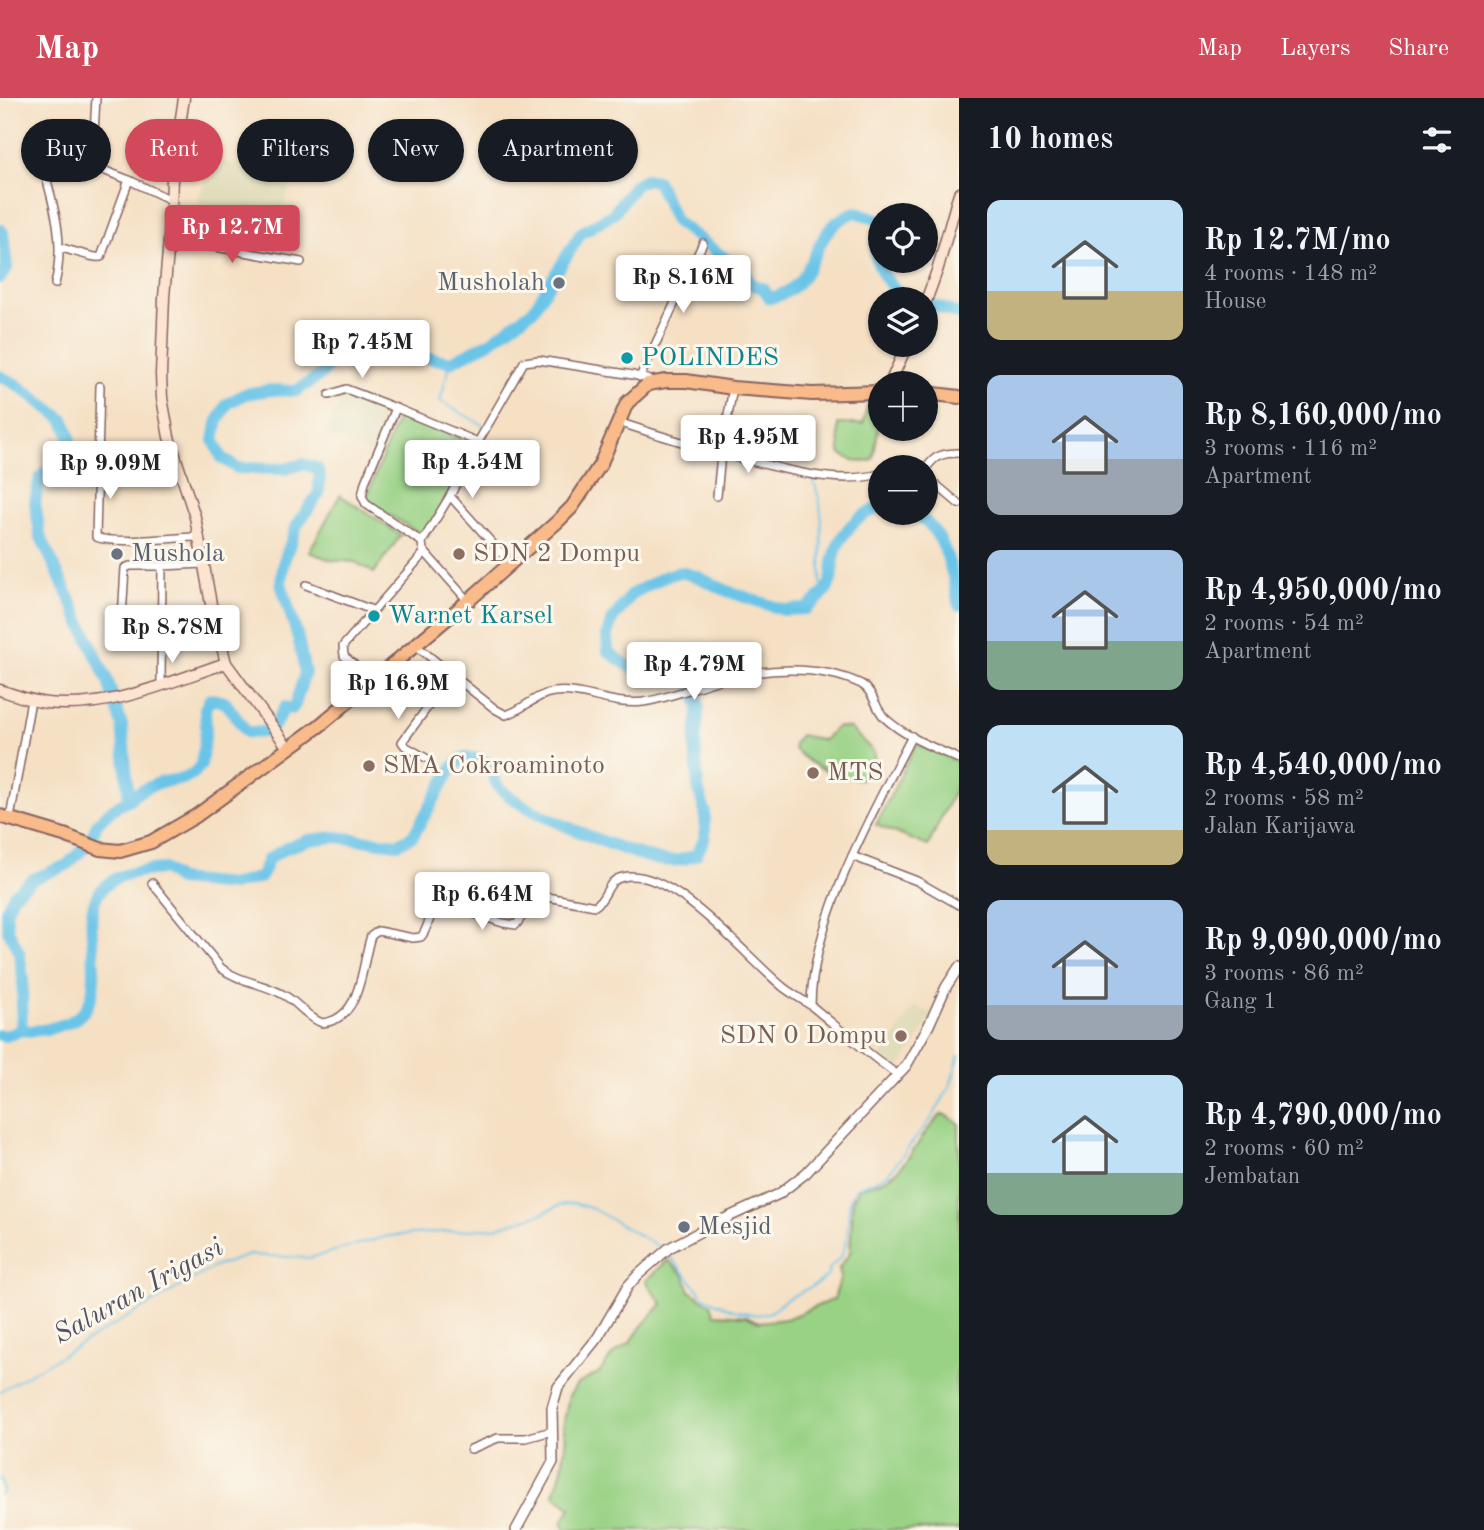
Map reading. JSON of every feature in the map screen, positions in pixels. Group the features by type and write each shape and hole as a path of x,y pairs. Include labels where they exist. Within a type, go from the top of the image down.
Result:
{"highway":[{"path":"5,817 108,851 120,851 151,842 224,798 289,749 468,601 572,507 600,465 627,403 638,391 655,382 686,381 733,388 812,394 868,392"},
{"path":"938,394 959,397"}],"main road":[{"path":"184,98 172,177 164,297 162,398 170,437 200,537 211,604 226,663 289,749"},
{"path":"931,287 955,223 959,193"},
{"path":"0,690 32,700 56,703 100,701 128,696 226,663"}],"street":[{"path":"95,119 96,98"},
{"path":"48,182 58,222 61,248 55,284"},
{"path":"61,248 96,258 102,257 128,182"},
{"path":"133,182 171,200"},
{"path":"169,239 301,262"},
{"path":"638,391 637,376 703,243"},
{"path":"422,542 526,361 539,360 637,376 655,382"},
{"path":"100,386 96,537 100,540 119,540 200,537"},
{"path":"717,496 721,454 733,388"},
{"path":"329,395 346,389 478,442"},
{"path":"396,408 365,482 362,496 366,504 422,542 425,552 468,601"},
{"path":"618,422 721,454 818,476 840,478 868,475"},
{"path":"938,456 959,453"},
{"path":"938,486 959,504"},
{"path":"450,496 510,563"},
{"path":"372,680 344,656 342,648 372,610 425,552"},
{"path":"122,618 125,568 204,564"},
{"path":"161,685 162,566"},
{"path":"306,585 372,610"},
{"path":"414,644 506,715 552,692 623,704 657,699 722,679 775,671 805,671 850,680 868,689 883,716 912,736 959,760"},
{"path":"426,758 405,746 402,741 452,674"},
{"path":"5,817 32,700"},
{"path":"811,1005 813,979 827,922 852,856 912,736"},
{"path":"852,856 917,881 959,905"},
{"path":"152,883 221,968 236,978 282,994 322,1023 337,1018 354,1000 368,944 371,936 378,931 421,937 433,911 439,905 516,925 537,895 595,906 600,903 614,881 630,876 646,878 675,892 781,985 811,1005 898,1076"},
{"path":"516,1530 551,1468 552,1408 558,1387 586,1354 628,1286 669,1248 724,1219 758,1205 792,1185 906,1066 959,967"},
{"path":"471,1449 498,1438 526,1438 552,1431"}],"shaded area":[{"path":"223,160 237,165 237,182 292,182 276,229 197,203 204,182 223,182"},
{"path":"343,392 394,413 376,456 325,435"},
{"path":"915,1006 933,1014 898,1071 882,1056"}],"green space":[{"path":"868,403 868,441 876,441 874,455 868,455 868,461 864,462 847,458 840,453 838,432 838,424 863,424"},
{"path":"399,415 475,444 427,537 365,501"},
{"path":"340,495 401,535 374,573 355,562 331,560 309,552"},
{"path":"836,727 850,728 874,752 871,767 861,779 825,770 794,749 794,743 800,735 824,740"},
{"path":"916,744 959,762 959,780 928,846 876,825"},
{"path":"941,1115 959,1123 959,1363 956,1378 959,1410 959,1530 566,1530 562,1522 571,1508 554,1495 562,1469 566,1438 563,1427 569,1396 577,1384 599,1373 614,1353 630,1343 662,1304 646,1281 668,1260 684,1275 690,1291 711,1305 715,1314 746,1316 759,1322 786,1319 834,1299 841,1276 839,1268 850,1253 853,1199 859,1188 882,1181 895,1173"}],"waterway":[{"path":"0,1035 6,1036 21,1030 23,978 19,952 8,930 6,911 14,894 33,879 67,865 89,843 98,822 113,809 142,790 161,782 183,779 194,773 201,765 206,729 205,709 210,699 225,702 247,732 256,733 267,731 275,724 285,707 292,709 295,705 305,673 298,638 281,583 284,561 297,525 319,493 320,474 317,468 303,464 285,469 237,468 222,458 214,441 217,423 227,404 245,394 269,390 296,391 322,374 332,362 371,353 397,352 451,362 490,342 533,310 581,233 613,214 635,185 645,179 657,181 675,221 741,270 753,285 763,288 770,298 787,292 799,282 829,230 840,220 856,212 868,216"},
{"path":"0,229 3,232 7,268 0,278"},
{"path":"882,273 893,287"},
{"path":"938,307 959,314"},
{"path":"451,362 440,401 484,426"},
{"path":"0,376 16,384 64,420 70,438 64,455 40,478 35,502 40,535 107,679 122,725 129,800"},
{"path":"812,478 820,503 821,583 826,589"},
{"path":"21,1030 43,1030 64,1024 80,1015 90,1001 94,984 92,910 103,888 118,877 164,869 178,880 232,885 261,877 268,859 286,848 309,840 335,837 398,844 413,836 452,768 463,758 479,758 491,765 498,786 509,796 574,830 660,860 679,860 697,854 705,837 705,812 698,788 695,743 699,707 690,678 677,668 640,670 626,665 608,651 607,635 612,620 632,594 666,576 681,572 784,610 806,609 827,589 832,577 836,549 845,533 868,513"},
{"path":"929,525 940,539 950,565 959,605"},
{"name":"Saluran Irigasi","path":"671,1257 705,1298 733,1310 758,1315 771,1312 785,1300 817,1284 828,1275 829,1269 842,1256 847,1237 850,1200 855,1189 887,1175 898,1161 933,1116 950,1086 959,1056"},
{"name":"Saluran Irigasi","path":"0,1391 214,1267 249,1255 310,1258 388,1236 494,1228 541,1214 560,1205 574,1203 593,1209 663,1249"},
{"name":"Saluran Irigasi","path":"0,1478 3,1491 0,1495"}],"place":[{"name":"Musholah","path":"559,283"},
{"name":"POLINDES","path":"627,358"},
{"name":"Mushola","path":"117,554"},
{"name":"SDN 2 Dompu","path":"459,554"},
{"name":"Warnet Karsel","path":"374,616"},
{"name":"SMA Cokroaminoto","path":"369,766"},
{"name":"MTS","path":"813,773"},
{"name":"SDN 0 Dompu","path":"901,1036"},
{"name":"Mesjid","path":"684,1227"}]}
